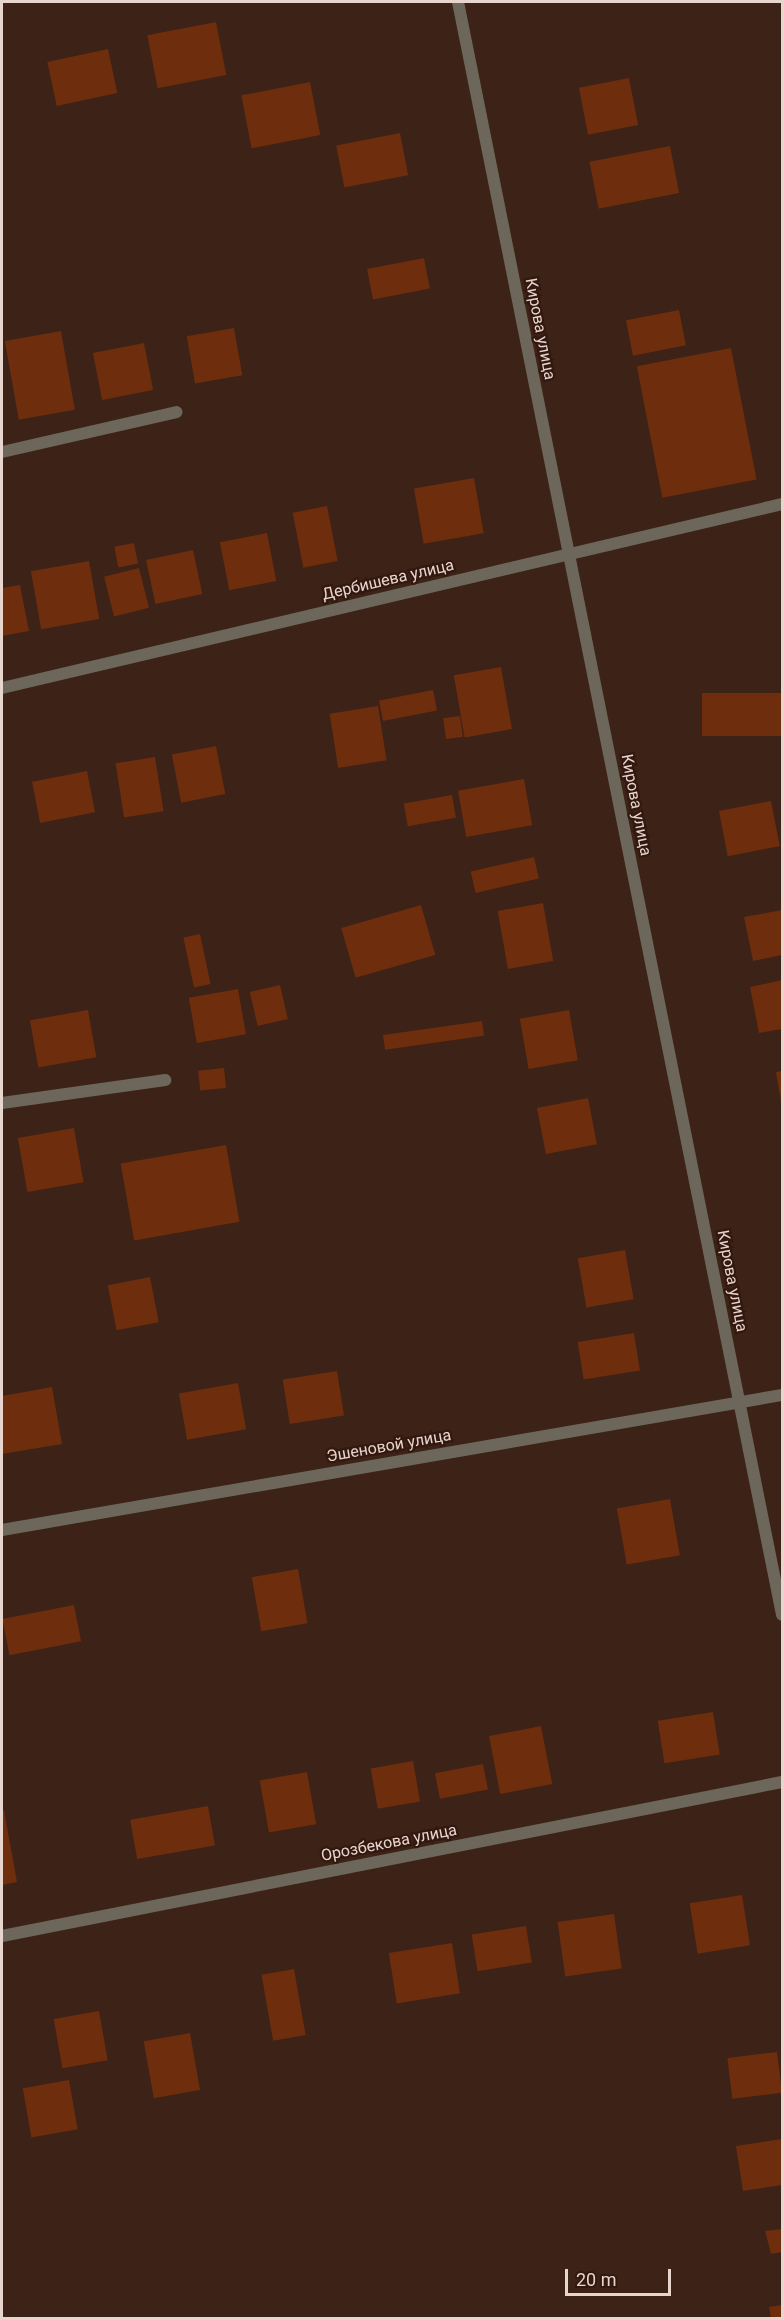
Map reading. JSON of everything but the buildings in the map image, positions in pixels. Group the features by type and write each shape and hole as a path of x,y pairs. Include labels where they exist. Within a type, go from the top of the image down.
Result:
{"street":[{"name":"Кирова улица","path":"458,2 783,1615"},
{"path":"2,452 176,412"},
{"name":"Дербишева улица","path":"2,688 783,504"},
{"path":"2,1103 165,1080"},
{"name":"Эшеновой улица","path":"2,1530 783,1395"},
{"name":"Орозбекова улица","path":"2,1936 783,1782"}]}
